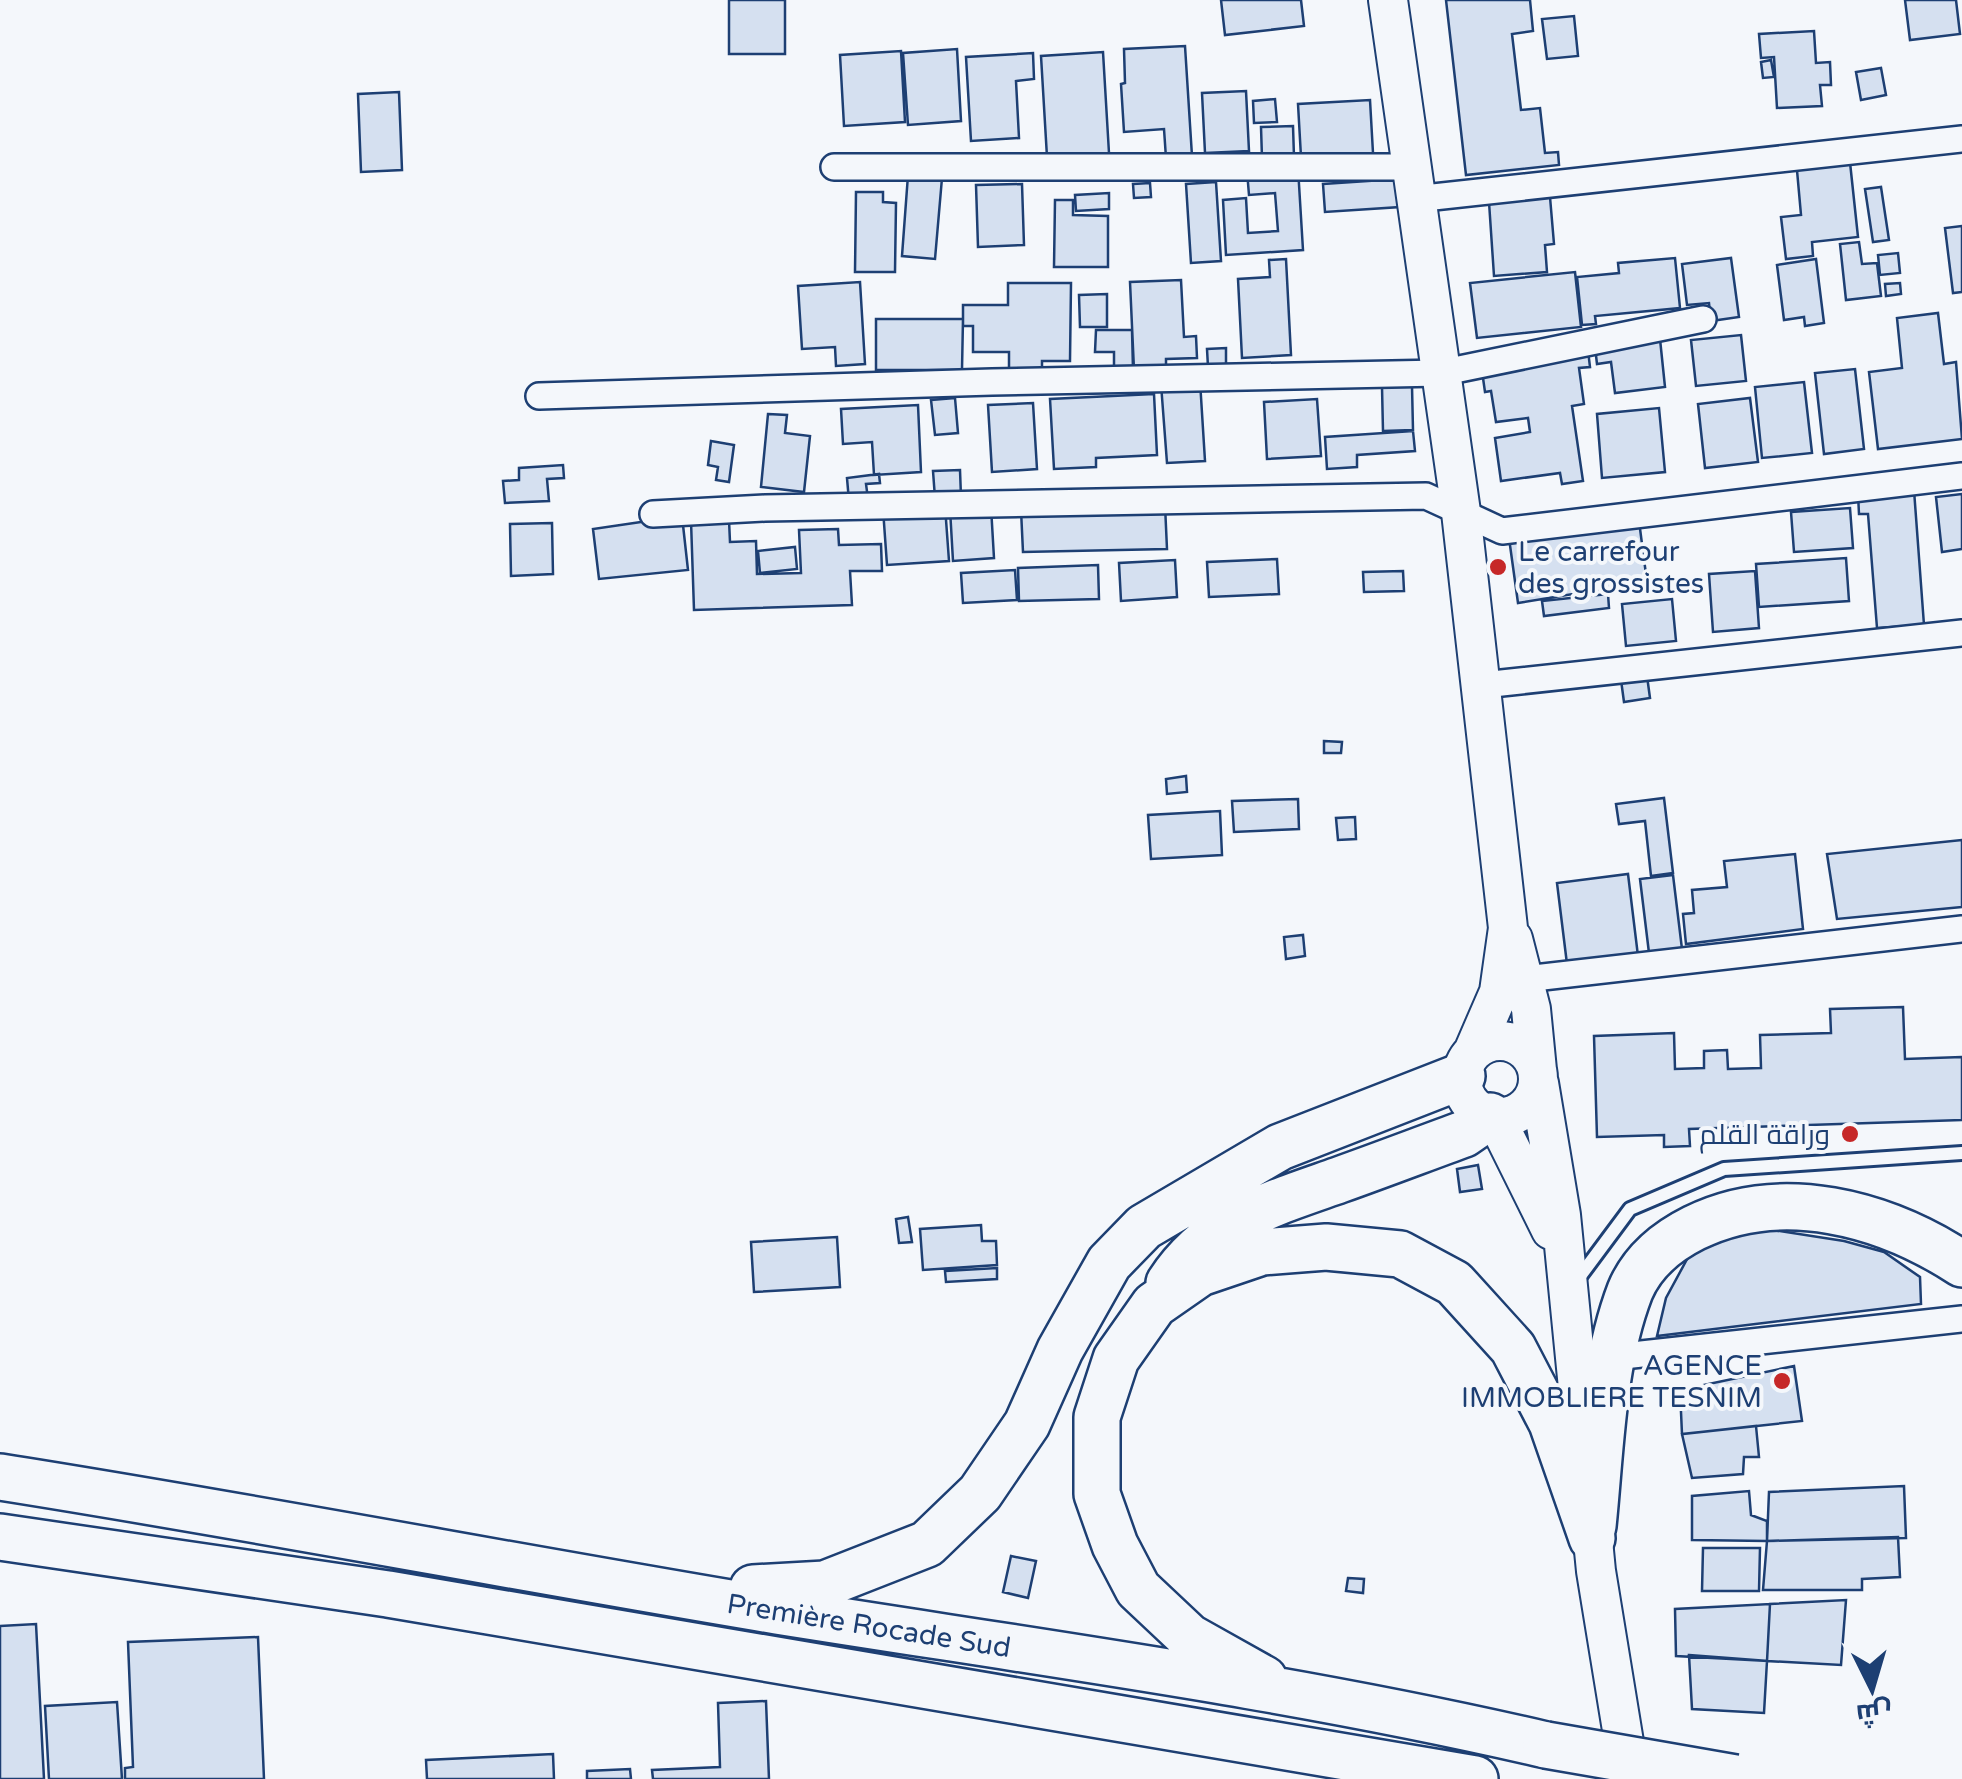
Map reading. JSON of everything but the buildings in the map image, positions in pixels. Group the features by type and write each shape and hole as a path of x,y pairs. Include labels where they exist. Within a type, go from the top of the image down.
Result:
{"highway":[{"path":"645,1589 824,1584 927,1544 980,1494 1026,1424 1060,1350 1110,1262 1144,1227 1280,1147 1467,1064"},
{"path":"1417,1715 1263,1679 1189,1637 1138,1589 1114,1545 1097,1494 1096,1418 1116,1359 1180,1266 1213,1234 1253,1210 1464,1134 1492,1117"},
{"path":"1592,1538 1608,1382 1630,1290 1643,1267 1661,1248 1716,1217 1752,1207 1789,1204 1861,1216 1944,1252 1962,1264"},
{"path":"1154,1305 1200,1273 1262,1252 1326,1247 1400,1254 1454,1284 1513,1348 1552,1423 1592,1538"},
{"name":"Première Rocade Sud","path":"0,1478 645,1589 1417,1715 1546,1745 1736,1779"},
{"name":"Première Rocade Sud","path":"0,1536 368,1591 1475,1779"}],"main road":[{"path":"1388,0 1461,512 1508,928 1525,979 1556,1171 1592,1538 1630,1779"},
{"path":"1508,928 1499,992 1467,1064 1468,1101 1492,1117 1566,1276"},
{"path":"1467,1064 1497,1041 1511,1042 1532,1058 1538,1077 1527,1107 1516,1114 1492,1117"}],"street":[{"path":"834,167 1413,183 1962,138"},
{"path":"539,396 1440,373 1703,319"},
{"path":"653,514 765,508 1426,496 1502,531 1962,476"},
{"path":"1483,686 1962,632"},
{"path":"1525,979 1962,929"},
{"path":"1614,1357 1962,1319"}],"lane":[{"path":"1566,1276 1630,1210 1724,1169 1962,1153"}],"place":[{"name":"Le carrefour des grossistes","path":"1498,567"},
{"name":"وراقة القلم","path":"1850,1134"},
{"name":"AGENCE IMMOBLIERE TESNIM","path":"1782,1381"}]}
